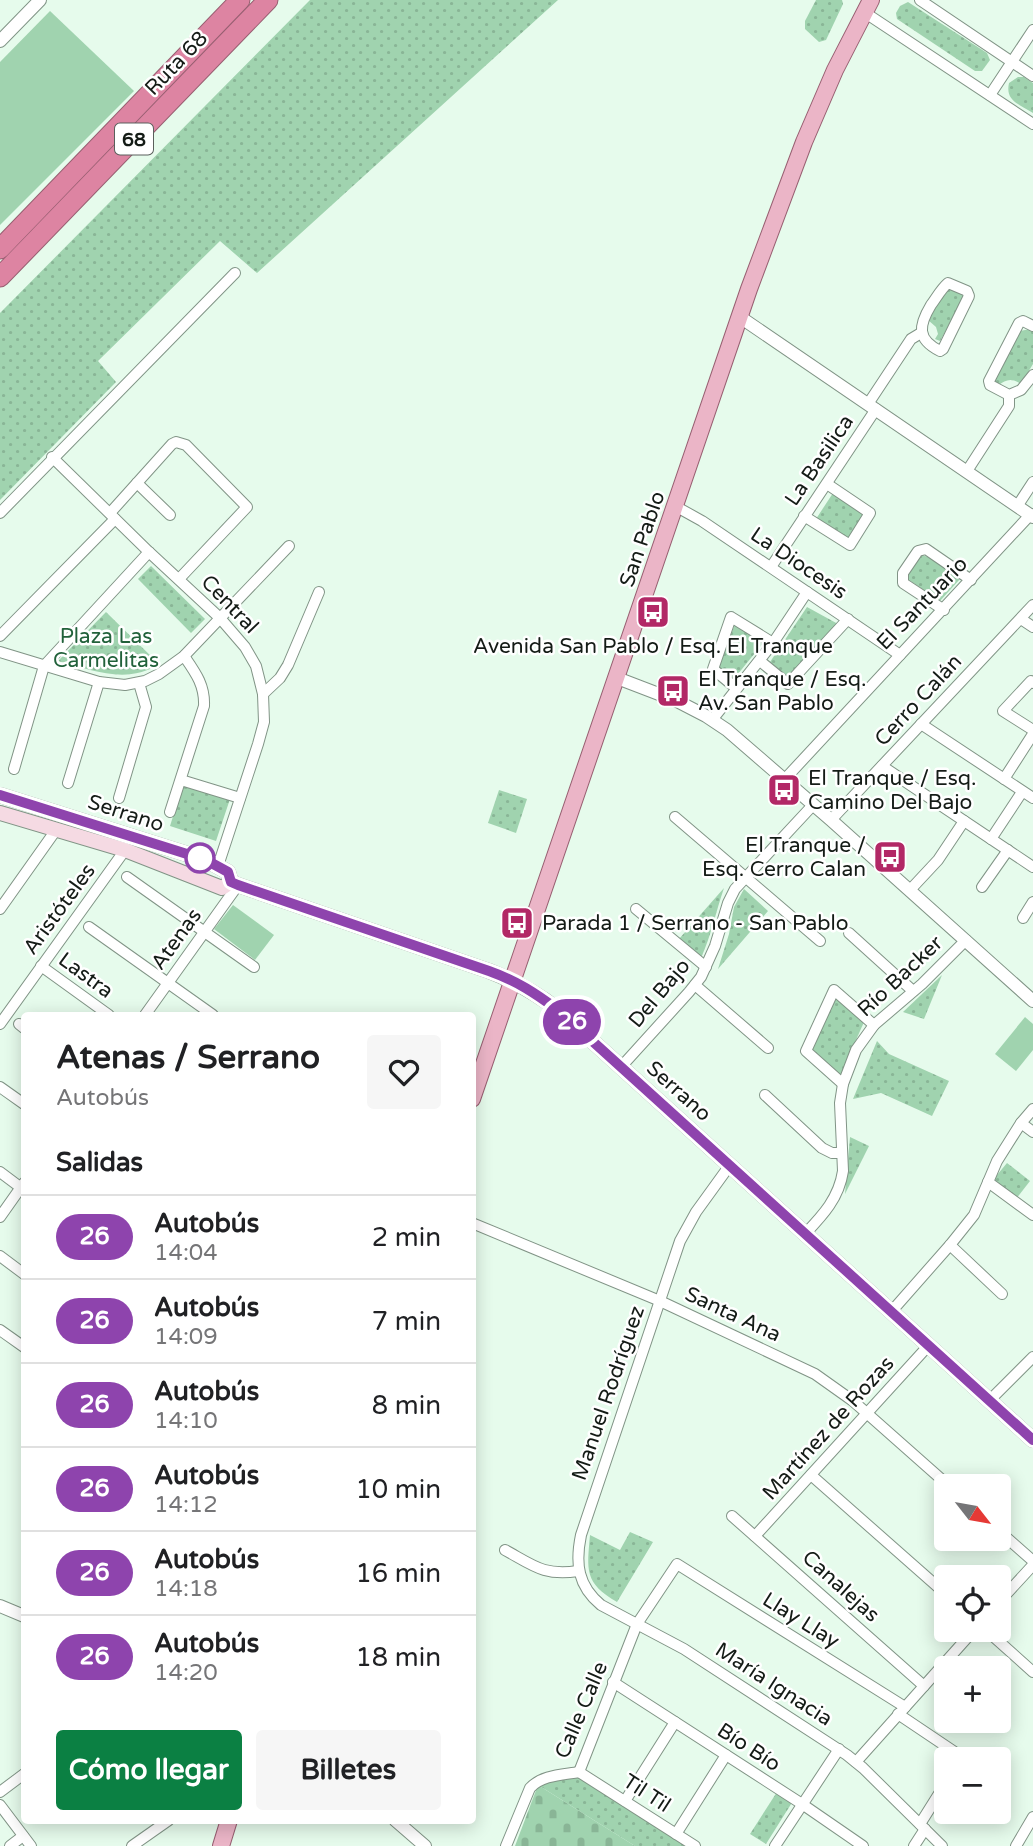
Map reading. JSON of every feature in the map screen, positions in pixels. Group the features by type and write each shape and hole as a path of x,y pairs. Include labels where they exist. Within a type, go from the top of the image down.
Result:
{"highway":[{"name":"Ruta 68","path":"0,249 240,0"},
{"name":"Ruta 68","path":"0,278 268,0"}],"main road":[{"name":"San Pablo","path":"476,1089 799,152 829,82 868,6"},
{"name":"Serrano","path":"0,795 206,860 228,872 235,883 514,980 537,994 558,1010 1033,1440"},
{"name":"Serrano","path":"0,813 125,850 222,888 235,883"},
{"path":"221,1846 228,1824"}],"street":[{"path":"0,41 40,0"},
{"path":"920,0 1033,76"},
{"path":"868,6 1033,124"},
{"path":"990,95 1033,30"},
{"path":"0,513 235,273"},
{"name":"La Basilica","path":"948,283 967,291 969,296 943,349 940,351 929,345 921,333 923,319 943,287 948,283"},
{"path":"740,317 1032,515"},
{"path":"1009,395 990,385 989,381 1019,323 1023,321 1033,326"},
{"name":"La Basilica","path":"771,567 827,484 911,339 921,333"},
{"path":"1009,395 1021,390 1033,375"},
{"path":"967,471 1009,406 1009,395"},
{"path":"0,636 113,516 136,483 176,442 181,442 247,507 179,579"},
{"name":"Central","path":"52,457 239,638 259,676 264,713 261,733 218,866"},
{"path":"1018,505 1033,482"},
{"path":"136,483 170,515"},
{"path":"804,516 850,545 870,513 827,484"},
{"name":"La Diocesis","path":"675,506 702,521 900,654"},
{"name":"El Santuario","path":"784,780 1032,515"},
{"path":"0,652 99,682 125,685 139,683 159,674 184,656 289,546"},
{"path":"944,610 903,583 903,573 918,551 926,549 971,580"},
{"path":"14,769 44,666 149,552"},
{"path":"263,694 280,678 288,665 319,592"},
{"path":"712,720 760,661 807,592"},
{"name":"Cerro Calán","path":"831,820 1033,606"},
{"path":"736,688 713,669 731,617 773,643"},
{"path":"760,661 788,684 848,619"},
{"path":"1021,619 1033,627"},
{"path":"170,812 204,706 204,692 200,681 184,656"},
{"path":"617,678 677,701 727,730 1033,1000"},
{"path":"1004,779 1033,732 1003,711 1031,681 1033,683"},
{"path":"68,783 99,682"},
{"path":"119,798 146,707 139,683"},
{"path":"921,724 1033,798"},
{"path":"882,766 1033,867"},
{"path":"181,780 240,798"},
{"path":"991,839 1022,792"},
{"name":"Del Bajo","path":"621,1067 695,985 715,946 731,896 745,876 813,805"},
{"path":"675,817 820,941"},
{"path":"909,890 938,860 964,821"},
{"path":"0,909 56,830"},
{"name":"Aristóteles","path":"2,1017 125,850"},
{"path":"982,887 1008,850"},
{"path":"127,877 254,967"},
{"name":"Atenas","path":"147,1012 205,932 235,883"},
{"path":"1023,918 1033,902"},
{"path":"636,909 706,967"},
{"path":"89,927 209,1012"},
{"path":"849,933 913,991"},
{"name":"Río Backer","path":"805,1234 826,1211 838,1192 843,1171 839,1116 843,1084 856,1050 874,1024 922,984 965,940"},
{"name":"Lastra","path":"41,966 105,1012"},
{"path":"695,985 768,1048"},
{"path":"843,1084 806,1051 834,990 874,1024"},
{"path":"0,1087 21,1102"},
{"path":"765,1095 822,1148 832,1153 842,1153"},
{"path":"891,1311 974,1215 1003,1150 1033,1109"},
{"path":"1021,1123 1033,1132"},
{"name":"Manuel Rodríguez","path":"578,1571 581,1535 685,1231 730,1165"},
{"path":"0,1172 21,1185"},
{"path":"988,1182 1033,1215"},
{"path":"0,1217 21,1191"},
{"name":"Santa Ana","path":"476,1225 660,1301 815,1374 867,1413 936,1474"},
{"path":"950,1245 1002,1294"},
{"path":"0,1256 21,1272"},
{"path":"0,1330 21,1345"},
{"name":"Martínez de Rozas","path":"755,1536 929,1345"},
{"path":"990,1400 1033,1357"},
{"path":"811,1475 934,1584"},
{"name":"Canalejas","path":"732,1516 924,1686"},
{"path":"1011,1588 1033,1563 1012,1543"},
{"path":"505,1550 544,1571 578,1571"},
{"name":"Calle Calle","path":"506,1846 530,1788 540,1780 579,1773 637,1624 677,1564"},
{"name":"Llay Llay","path":"677,1564 902,1711 947,1747"},
{"name":"María Ignacia","path":"578,1571 586,1589 607,1609 684,1649 839,1749 856,1762 942,1846"},
{"path":"0,1606 21,1615"},
{"path":"856,1762 963,1642"},
{"path":"1000,1642 1033,1672"},
{"name":"Bío Bío","path":"613,1682 863,1846"},
{"path":"625,1801 675,1722"},
{"path":"775,1846 839,1749"},
{"path":"676,1834 726,1755"},
{"name":"Til Til","path":"579,1773 695,1846"},
{"path":"0,1793 21,1776"},
{"path":"0,1805 31,1846"},
{"path":"914,1846 934,1805"},
{"path":"1016,1846 1033,1817"},
{"path":"132,1846 163,1824"},
{"path":"400,1824 425,1846"},
{"path":"10,1846 23,1836"}],"green space":[{"path":"310,0 558,0 257,273 220,241 98,361 116,382 0,500 0,313"},
{"path":"816,0 842,0 843,4 826,40 819,42 805,29 805,21"},
{"path":"908,2 987,53 990,60 982,71 975,71 897,19 896,13 900,6"},
{"path":"50,11 134,91 0,225 0,62"},
{"path":"1018,77 1024,77 1033,83 1033,113 1014,101 1009,94 1009,83"},
{"path":"951,287 965,296 940,341 935,339 938,334 936,327 928,320 946,290"},
{"path":"1020,331 1033,331 1033,364 1021,384 1009,380 998,386 994,383 995,378"},
{"path":"833,493 866,513 849,540 816,519"},
{"path":"922,555 960,579 940,601 909,580 909,573"},
{"name":"Plaza Las Carmelitas","path":"151,566 205,619 191,633 138,579"},
{"path":"807,607 838,624 788,677 770,662"},
{"name":"Plaza Las Carmelitas","path":"106,612 159,664 134,674 122,675 58,661"},
{"path":"735,624 764,642 733,680 718,668"},
{"path":"183,784 230,799 216,841 170,826"},
{"path":"499,790 527,799 516,833 488,823"},
{"path":"724,888 708,941 701,958 679,939"},
{"path":"744,889 768,911 718,969 734,907"},
{"path":"233,905 274,935 255,960 214,929"},
{"path":"942,975 924,1019 903,1012"},
{"path":"835,998 864,1022 840,1076 812,1050"},
{"path":"1025,1017 1033,1024 1033,1050 1016,1071 995,1054"},
{"path":"877,1041 889,1054 949,1081 932,1116 881,1093 853,1099"},
{"path":"850,1137 869,1146 845,1194"},
{"path":"1007,1163 1030,1181 1016,1199 992,1181"},
{"path":"630,1532 653,1542 617,1602 593,1582 588,1558 590,1535 620,1550"},
{"path":"575,1775 687,1846 635,1846 538,1785"},
{"path":"538,1785 635,1846 515,1846"},
{"path":"777,1792 793,1801 766,1844 750,1834"}],"bus line":[{"name":"26","path":"0,795 206,860 228,872 231,882 238,885 489,971 514,980 531,990 558,1010 1033,1440"}],"place":[{"name":"Avenida San Pablo / Esq. El Tranque","path":"653,612"},
{"name":"El Tranque / Esq. Av. San Pablo","path":"673,691"},
{"name":"El Tranque / Esq. Camino Del Bajo","path":"784,790"},
{"name":"El Tranque / Esq. Cerro Calan","path":"890,857"},
{"name":"Parada 1 / Serrano - San Pablo","path":"517,923"}]}
